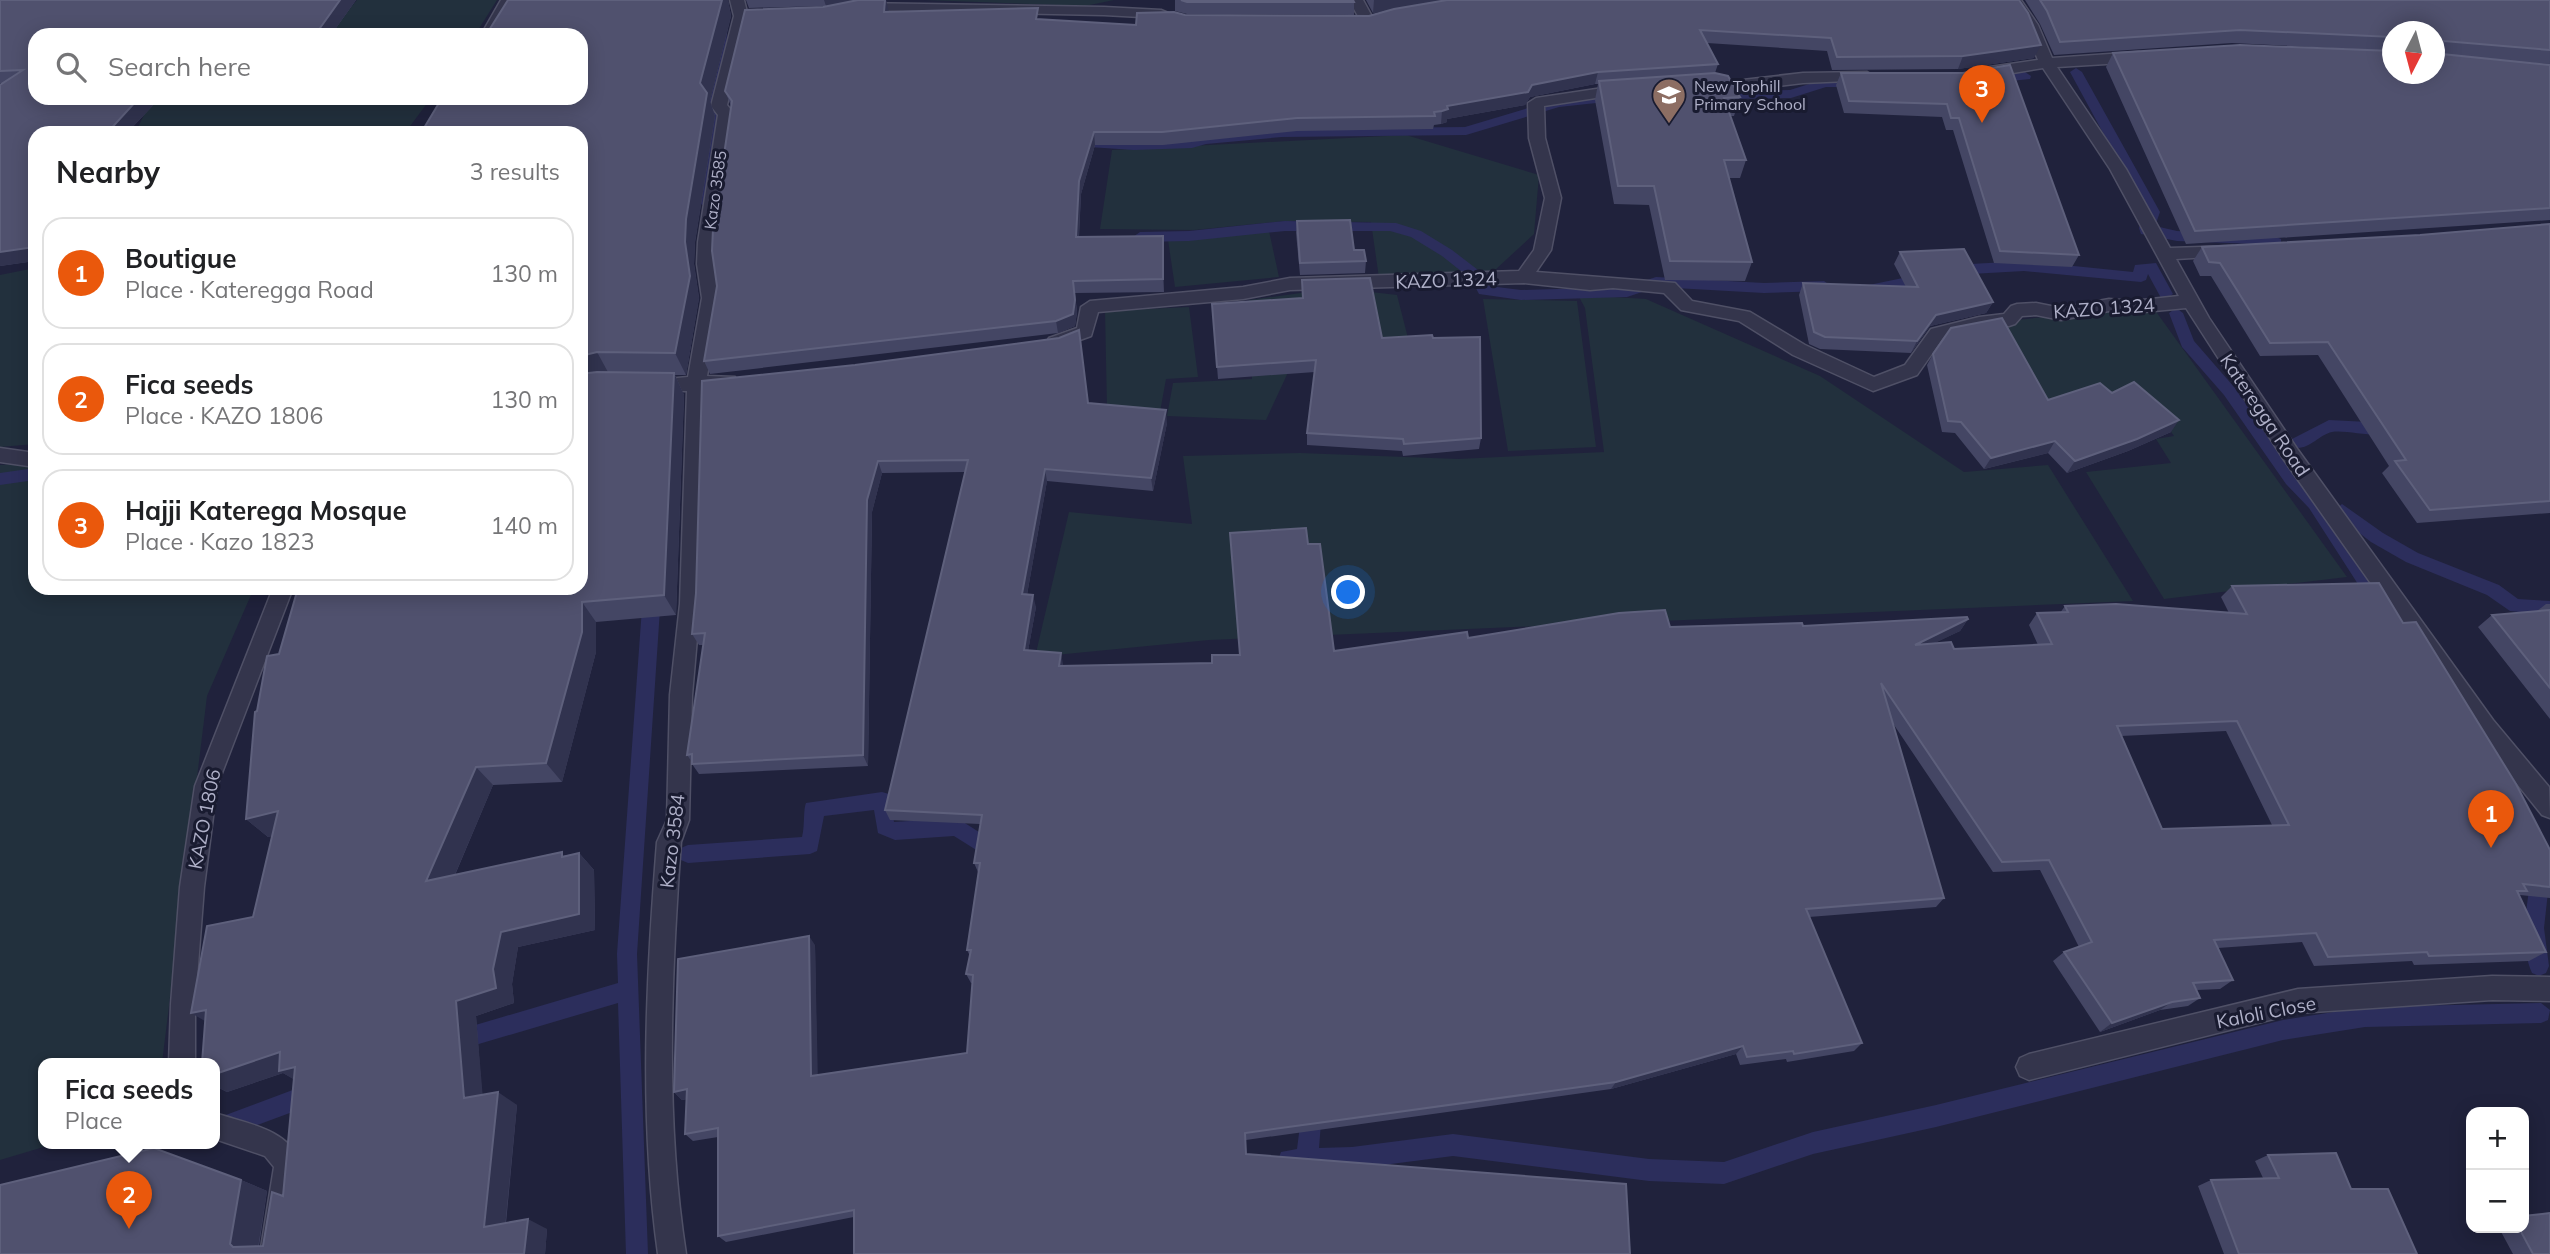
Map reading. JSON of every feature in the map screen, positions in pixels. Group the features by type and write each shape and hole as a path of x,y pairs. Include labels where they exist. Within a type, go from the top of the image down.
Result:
{"street":[{"path":"492,28 508,0"},
{"path":"1356,0 1367,21"},
{"name":"Kateregga Road","path":"2014,0 2031,25 2047,63 2118,169 2190,301 2291,455 2477,716 2550,808"},
{"path":"840,10 867,5 1023,11 1104,10 1161,14 1186,21"},
{"name":"Kazo 3585","path":"696,385 711,298 706,264 726,114 719,106 727,81 733,40 744,11"},
{"path":"1971,75 2047,63 2152,56"},
{"path":"1698,85 1725,87 1803,78 1881,77"},
{"path":"1524,277 1542,250 1553,198 1536,138 1536,103 1596,92 1634,89"},
{"path":"2163,254 2245,249"},
{"name":"KAZO 1324","path":"1035,344 1061,342 1085,332 1090,307 1243,293 1290,284 1524,277 1590,284 1613,282 1669,287 1687,306 1744,316 1799,350 1873,384 1911,370 1937,333 1979,323 2009,320 2017,310 2036,309 2061,314 2109,304 2133,307 2190,301"},
{"path":"632,385 672,387 744,380"},
{"name":"Kazo 3584","path":"672,1254 665,1207 658,1044 669,842 678,820 681,695 690,604 696,385"},
{"path":"0,455 28,459"},
{"name":"KAZO 1806","path":"182,1058 183,1004 192,887 206,786 280,595"},
{"name":"Kaloli Close","path":"2029,1067 2298,1001 2492,988 2550,989"},
{"path":"220,1128 274,1146 288,1163 274,1254"}],"shaded area":[{"path":"357,0 497,0 479,28 333,28"},
{"path":"924,0 1114,0 1085,6"},
{"path":"28,82 28,105 426,105 410,126 138,126 144,115 0,122 0,84"},
{"path":"1406,135 1539,175 1534,234 1494,271 1379,278 1371,222 1285,221 1194,230 1100,229 1112,150"},
{"path":"1269,231 1279,277 1175,287 1168,240"},
{"path":"28,269 28,445 0,447 0,275"},
{"path":"1337,288 1397,295 1408,338 1297,353 1266,420 1167,416 1173,383 1252,379 1249,300"},
{"path":"1578,295 1646,299 1820,376 1964,472 2048,465 2133,601 1209,640 1035,657 1069,512 1192,524 1183,456 1300,453 1458,459 1604,452 1585,308"},
{"path":"1483,299 1577,301 1596,447 1508,451"},
{"path":"2152,306 2347,577 2164,599 2086,472 2171,463 2156,439 2174,436 2142,390 2005,405 1958,326"},
{"path":"1189,307 1198,377 1166,379 1160,412 1107,408 1105,311"},
{"path":"28,463 28,595 251,595 207,696 163,1058 38,1058 38,1149 0,1160 0,465"}],"building":[{"path":"0,0 340,0 320,28 28,28 28,105 133,105 113,126 28,126 28,248 0,252 0,85 23,70 0,71"},
{"path":"508,0 722,0 700,83 707,93 686,219 685,242 690,276 675,353 597,352 588,354 588,126 425,126 438,105 588,105 588,28 490,28"},
{"path":"858,0 885,0 884,12 1038,8 1036,19 1136,25 1137,13 1369,16 1447,0 2019,0 2028,13 2041,45 1963,56 1837,57 1831,38 1700,30 1718,64 1598,72 1532,85 1528,92 1447,106 1448,109 1434,112 1435,116 1297,118 1162,132 1094,132 1079,181 1076,237 1163,236 1163,279 1073,281 1073,314 1056,321 704,361 717,286 712,251 713,229 732,101 725,91 745,10 823,7"},
{"path":"1181,0 1353,0 1354,2 1187,2"},
{"path":"2040,0 2550,0 2550,50 2445,41 2445,21 2382,21 2382,37 2240,30 2060,42"},
{"path":"2240,45 2382,51 2382,84 2445,84 2445,54 2550,65 2550,208 2195,231 2113,53"},
{"path":"2010,65 2079,255 2000,251 1959,118 1951,118 1947,104 1849,101 1841,73 1963,73"},
{"path":"1715,73 1728,76 1740,97 1724,98 1746,160 1724,160 1752,262 1670,261 1654,186 1618,186 1599,81"},
{"path":"1350,220 1354,250 1364,250 1366,261 1300,263 1297,221"},
{"path":"2550,224 2550,501 2430,510 2395,461 2406,460 2328,342 2270,343 2220,263 2209,262 2202,247 2420,235"},
{"path":"1964,249 1993,302 1936,315 1917,341 1825,337 1814,332 1803,283 1918,287 1900,252"},
{"path":"1370,278 1382,338 1432,335 1433,338 1480,337 1481,438 1404,444 1403,439 1307,433 1316,360 1217,367 1212,304 1303,298 1302,280"},
{"path":"2002,318 2048,400 2100,383 2112,393 2134,382 2179,420 2137,439 2075,461 2055,441 1991,458 1961,422 1948,421 1933,354 1951,328"},
{"path":"1079,330 1088,403 1166,410 1151,478 1045,469 1022,594 1033,595 1024,650 1061,653 1059,666 1212,663 1212,655 1240,655 1230,533 1306,528 1308,544 1320,544 1334,651 1467,632 1468,638 1619,613 1665,610 1670,627 1802,623 1803,626 1967,617 1968,619 1915,645 1951,642 1954,649 2052,644 2037,613 2068,612 2065,606 2116,604 2247,614 2232,586 2379,583 2403,623 2416,622 2516,784 2550,850 2550,887 2523,884 2527,891 2517,891 2546,952 2429,956 2427,952 2328,957 2316,933 2214,940 2233,980 2193,983 2200,998 2172,1002 2112,1023 2064,952 2092,942 2049,860 2002,862 1881,683 1944,898 1806,909 1862,1043 1794,1054 1793,1051 1747,1057 1743,1046 1616,1082 1245,1133 1246,1154 1626,1184 1630,1254 854,1254 854,1210 718,1236 718,1128 685,1134 687,1089 674,1092 678,959 809,936 811,1076 967,1053 973,975 966,974 971,950 967,950 980,863 974,863 982,815 885,810 968,460 878,461 867,500 863,755 692,764 692,754 687,755 705,633 692,634 696,593 702,381 855,365 1059,338","holes":["2237,721 2289,825 2162,829 2117,726"]},
{"path":"588,373 674,373 664,595 582,602 582,632 546,763 476,767 426,881 562,852 562,857 579,853 579,914 501,932 493,969 496,988 456,1001 464,1098 498,1092 484,1227 528,1219 524,1254 0,1254 0,1185 150,1149 157,1149 241,1180 230,1244 233,1247 263,1246 272,1192 283,1196 295,1067 279,1071 280,1052 220,1072 220,1058 202,1058 206,1010 191,1013 207,926 253,917 278,811 246,819 255,712 267,656 279,654 296,595 588,595"},
{"path":"2550,610 2550,688 2492,615"},
{"path":"2336,1153 2351,1189 2388,1189 2417,1254 2239,1254 2211,1180 2279,1178 2268,1155"},
{"path":"2550,1213 2550,1254 2533,1254 2522,1233 2529,1233 2529,1215"}],"waterway":[{"path":"706,203 723,10 721,0"},
{"path":"2076,72 2153,212 2147,228"},
{"path":"1991,79 2025,76"},
{"path":"1717,95 1791,94 1825,83 1859,83"},
{"path":"1089,143 1134,146 1192,144 1205,140 1282,133 1466,131 1558,103 1619,97"},
{"path":"1140,237 1189,236 1285,226 1391,226 1416,234 1447,253 1477,276 1484,290 1521,295 1627,292 1656,282 1764,288 1824,286"},
{"path":"2147,228 2177,236 2276,242"},
{"path":"1953,270 2024,266 2141,277 2140,268 2151,266 2166,294"},
{"path":"1869,290 1927,278"},
{"path":"2176,313 2187,343 2229,391 2292,480 2315,504 2380,604"},
{"path":"2298,443 2329,426 2388,429"},
{"path":"0,479 28,475"},
{"path":"2342,510 2394,548 2493,590 2509,603 2516,606 2550,608"},
{"path":"628,990 627,954 652,594"},
{"path":"688,854 810,845 816,820 813,809 882,800 885,827 895,831 957,827 997,854"},
{"path":"2539,966 2534,928 2541,876"},
{"path":"455,1041 628,990"},
{"path":"628,990 637,1254"},
{"path":"1289,1160 1352,1158 1453,1145 1649,1170 1724,1173 1813,1143 1936,1116 2283,1030 2365,1017 2541,1013"},
{"path":"222,1127 314,1093"},
{"path":"1307,1159 1311,1110"}],"place":[{"name":"Hajji Katerega Mosque","path":"1982,123"},
{"name":"New Tophill Primary School","path":"1669,125"},
{"name":"Boutigue","path":"2491,848"},
{"name":"Fica seeds","path":"129,1229"}]}
